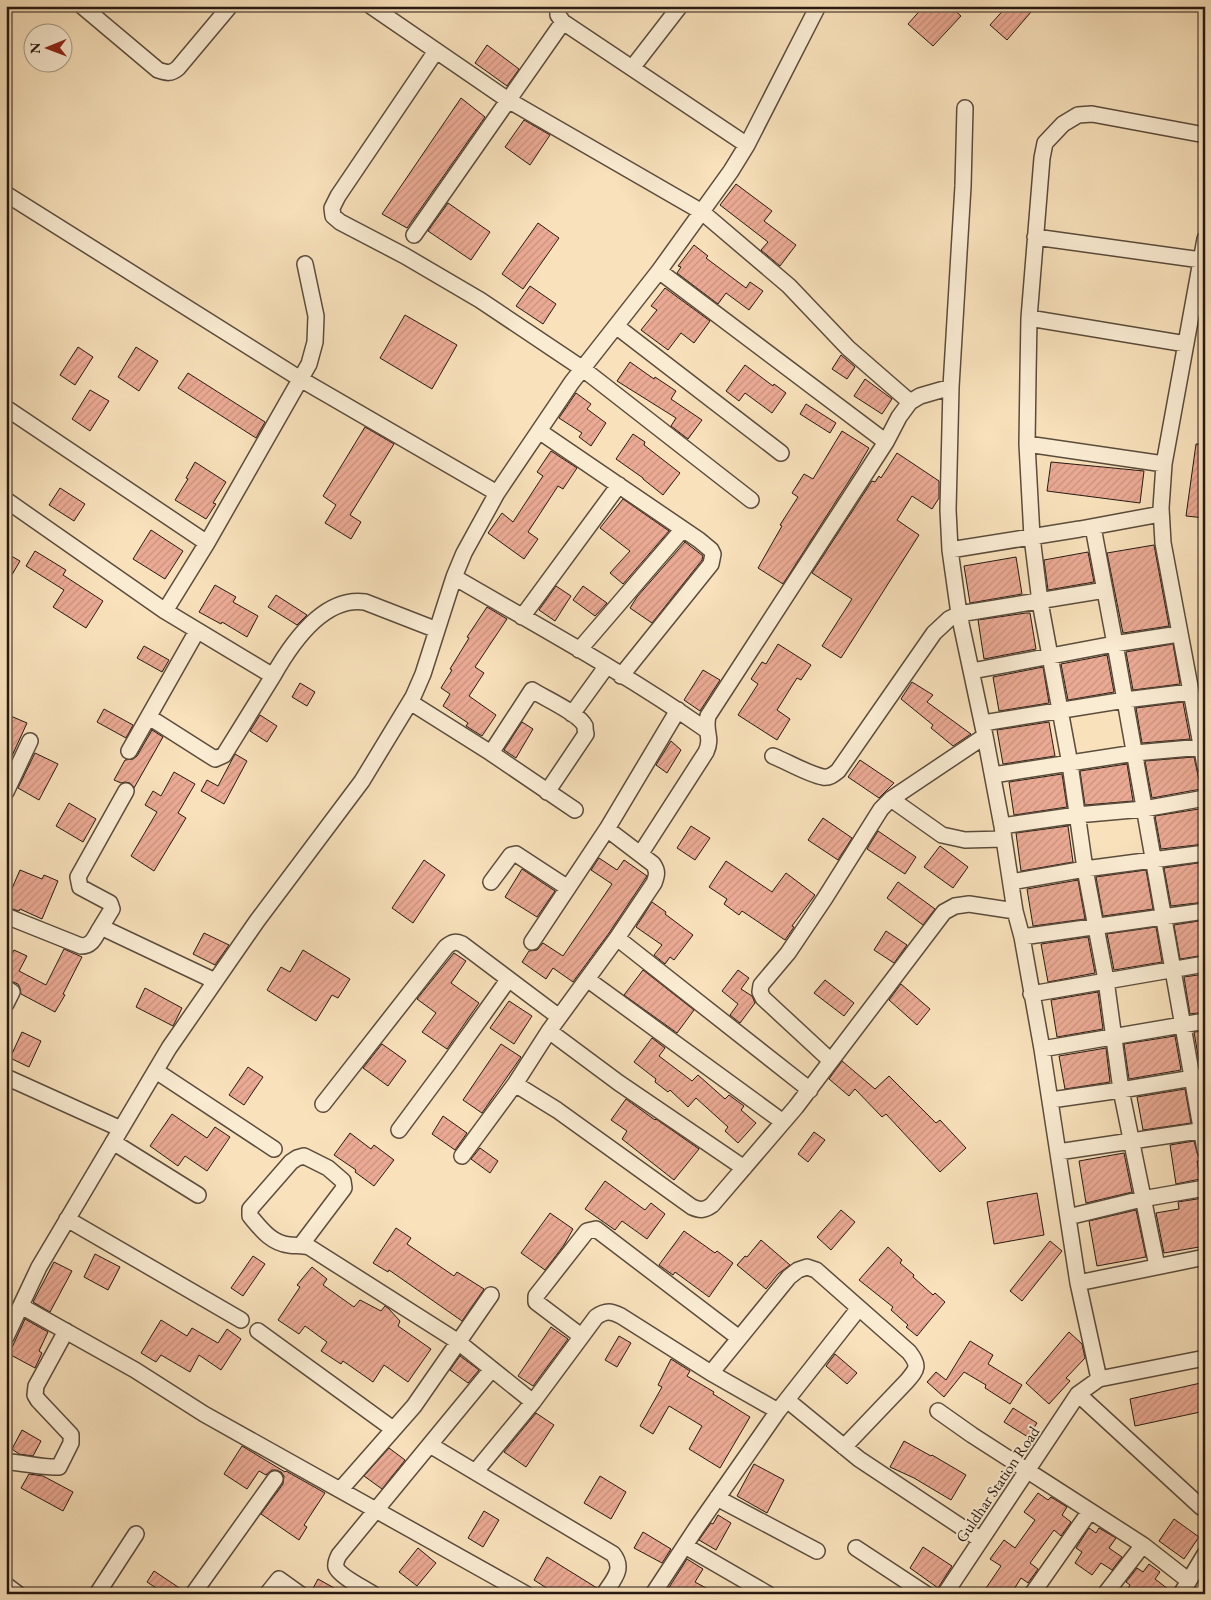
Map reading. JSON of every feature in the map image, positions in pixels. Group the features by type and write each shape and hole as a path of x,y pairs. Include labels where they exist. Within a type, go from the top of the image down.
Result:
{"street":[{"path":"82,6 158,70 173,73 230,6"},
{"path":"371,6 508,100 702,212 789,286 848,348 910,402"},
{"path":"558,6 558,15 563,22 747,145"},
{"path":"632,68 680,6"},
{"path":"6,1337 39,1267 169,1048 257,921 362,781 410,702 424,674 454,577 464,553 497,494 582,370 659,271 731,171 747,145 818,6"},
{"path":"414,235 563,22"},
{"path":"436,51 338,196 332,208 333,216 340,222 405,256 480,300 582,370 751,500"},
{"path":"965,108 963,186 951,387 948,501 950,550 959,614 993,775 1015,911 1022,937 1042,1049 1078,1283 1099,1379"},
{"path":"1157,1266 1121,1090 1112,1036 1106,980 1085,869 1070,764 1040,602 1032,537 1027,444 1029,318 1042,158 1045,143 1063,124 1078,115 1092,114 1205,136"},
{"path":"6,194 302,380 497,494"},
{"path":"1035,237 1201,260"},
{"path":"1205,239 1164,464 1161,514 1163,543 1205,766"},
{"path":"165,611 207,543 302,380 309,364 315,342 316,316 305,264"},
{"path":"659,271 886,442"},
{"path":"1029,318 1186,344"},
{"path":"616,326 781,452"},
{"path":"705,729 711,711 886,442 899,417 910,402 920,396 951,387"},
{"path":"6,408 207,543"},
{"path":"539,431 711,550 713,559 711,564 622,676"},
{"path":"1027,444 1164,464"},
{"path":"522,617 619,485"},
{"path":"6,500 165,611 273,676"},
{"path":"950,550 1161,514"},
{"path":"1093,527 1183,1025 1199,1077 1205,1150"},
{"path":"580,650 683,529"},
{"path":"454,577 580,650 678,710 705,729 710,741 706,752 641,854"},
{"path":"773,756 824,777 832,776 838,771 934,633 949,619 959,614 1105,590"},
{"path":"149,717 215,759 224,755 301,634 321,615 342,604 365,602 437,630"},
{"path":"129,751 197,631"},
{"path":"972,671 1179,634"},
{"path":"572,714 606,666"},
{"path":"491,753 532,690 572,714 585,726 586,734 547,792"},
{"path":"831,1061 763,998 760,992 761,985 788,953 881,809 891,799 984,730 1060,712 1125,700 1190,692"},
{"path":"410,702 491,753 575,810"},
{"path":"532,942 607,829 678,710"},
{"path":"6,792 30,741"},
{"path":"993,775 1135,753 1202,747"},
{"path":"6,916 81,946 88,946 91,943 112,909 110,903 80,887 78,877 126,791"},
{"path":"891,799 942,835 965,840 1077,815 1144,808 1205,798"},
{"path":"462,1156 515,1084 549,1031 617,938 658,875 657,869 653,864 607,829"},
{"path":"1011,882 1085,869 1205,853"},
{"path":"491,882 511,855 516,854 568,888"},
{"path":"515,1084 557,1110 692,1207 700,1210 706,1209 712,1205 810,1090 944,912 955,906 969,904 1015,911"},
{"path":"1022,937 1205,911"},
{"path":"101,927 214,981"},
{"path":"617,938 810,1090"},
{"path":"323,1104 451,943 462,944 559,1017"},
{"path":"1031,994 1205,964"},
{"path":"587,979 783,1122"},
{"path":"399,1130 508,980"},
{"path":"6,988 12,992 6,1004"},
{"path":"1042,1049 1205,1021"},
{"path":"549,1031 619,1083 744,1168"},
{"path":"156,1071 274,1149"},
{"path":"6,1077 117,1135 198,1195"},
{"path":"1050,1100 1199,1077"},
{"path":"1058,1152 1203,1131"},
{"path":"302,1245 344,1188 343,1181 328,1168 304,1156 291,1162 250,1209 250,1216 266,1235 287,1245 309,1247 458,1341 533,1402"},
{"path":"1068,1217 1142,1199 1205,1188"},
{"path":"67,1219 241,1320"},
{"path":"581,1336 536,1302 536,1296 587,1231 596,1229 739,1338"},
{"path":"1078,1283 1205,1257"},
{"path":"711,1373 789,1278 798,1270 807,1266 816,1270 909,1352 917,1366 907,1381 871,1421 844,1447"},
{"path":"341,1489 420,1398 491,1295"},
{"path":"21,1306 135,1370 204,1414 526,1594"},
{"path":"653,1594 717,1498 782,1406 859,1308"},
{"path":"476,1471 533,1402 596,1317 604,1311 612,1312 711,1373 782,1406 980,1540"},
{"path":"7,1465 29,1463 50,1468 59,1467 71,1444 71,1435 35,1395 36,1386 66,1331"},
{"path":"258,1331 393,1429"},
{"path":"1203,1510 1078,1394 1099,1379 1205,1358"},
{"path":"373,1594 336,1569 339,1555 492,1369"},
{"name":"Guldhar Station Road","path":"945,1594 1078,1394"},
{"path":"938,1411 1143,1544 1189,1581"},
{"path":"430,1445 613,1554 618,1560 619,1567 604,1594"},
{"path":"193,1594 275,1479"},
{"path":"717,1498 817,1551"},
{"path":"1032,1594 1090,1511"},
{"path":"97,1594 136,1534"},
{"path":"1105,1594 1143,1544"},
{"path":"685,1546 768,1594"},
{"path":"856,1548 926,1594"},
{"path":"1181,1594 1205,1554"},
{"path":"267,1594 278,1579 300,1594"},
{"path":"6,1585 18,1594"}],"building":[{"path":"924,6 950,6 961,16 933,46 908,24"},
{"path":"1007,6 1025,6 1031,12 1007,40 990,25"},
{"path":"487,45 519,69 507,86 475,63"},
{"path":"461,98 485,117 407,228 382,214"},
{"path":"524,120 550,135 530,165 505,147"},
{"path":"736,184 772,211 764,221 796,245 780,266 761,250 768,242 720,205"},
{"path":"448,203 490,232 471,260 428,231"},
{"path":"538,223 559,238 523,289 502,274"},
{"path":"694,245 708,256 706,258 746,288 750,282 763,291 749,310 726,293 718,304 677,273 681,267 678,266"},
{"path":"530,286 556,304 543,324 516,306"},
{"path":"665,288 710,321 694,343 681,333 668,350 641,330 657,310 651,306"},
{"path":"405,315 457,345 432,389 380,358"},
{"path":"78,347 93,357 75,385 60,375"},
{"path":"136,347 158,361 139,391 118,377"},
{"path":"841,355 855,367 847,379 832,369"},
{"path":"630,362 654,379 655,377 676,391 671,399 702,420 688,439 671,426 676,418 617,381"},
{"path":"745,365 773,386 774,384 786,393 772,413 745,393 739,401 726,391"},
{"path":"188,373 265,422 256,438 178,388"},
{"path":"865,379 892,399 882,414 854,396"},
{"path":"90,390 109,401 90,431 72,419"},
{"path":"576,393 591,404 587,409 606,423 591,446 579,437 582,433 559,418"},
{"path":"806,404 836,423 830,433 800,414"},
{"path":"365,427 394,444 350,515 361,522 351,539 325,523 336,505 323,496"},
{"path":"842,431 869,448 783,584 758,568 782,526 780,525 798,497 792,493 804,474 813,479"},
{"path":"633,434 645,442 644,445 680,473 663,495 616,459"},
{"path":"1196,444 1205,444 1205,518 1186,516"},
{"path":"551,451 577,468 563,489 558,486 528,532 538,539 524,559 488,533 502,513 513,522 543,476 537,472"},
{"path":"897,453 939,481 939,498 932,509 912,496 897,520 919,535 841,658 822,646 852,599 812,573 872,481 875,482 879,476 881,478"},
{"path":"195,462 226,482 213,503 216,504 206,519 175,500 188,479 186,478"},
{"path":"1051,462 1144,471 1140,503 1047,491"},
{"path":"60,488 85,504 74,521 49,505"},
{"path":"623,499 669,531 623,584 610,573 630,551 600,528"},
{"path":"151,530 183,551 165,579 133,559"},
{"path":"685,542 703,556 702,560 652,623 630,608 637,597"},
{"path":"1154,545 1169,626 1123,633 1107,553"},
{"path":"35,551 66,570 63,575 103,601 86,628 53,607 64,590 26,566"},
{"path":"1088,552 1094,582 1048,590 1044,560"},
{"path":"6,553 20,561 6,585"},
{"path":"1016,557 1022,594 970,603 964,566"},
{"path":"215,585 236,597 233,602 258,616 247,637 222,622 221,624 199,612"},
{"path":"556,586 571,596 555,621 539,610"},
{"path":"583,586 607,603 595,616 573,600"},
{"path":"276,595 307,615 297,625 268,607"},
{"path":"487,607 507,619 475,667 484,673 469,696 496,715 482,736 466,726 468,723 443,706 450,694 441,688 469,638 467,637"},
{"path":"1030,613 1036,649 984,659 978,620"},
{"path":"778,644 811,665 801,680 797,678 777,710 790,719 777,740 738,715 758,684 751,679 762,662 766,664"},
{"path":"1173,644 1180,684 1133,690 1126,652"},
{"path":"144,646 169,660 162,672 137,658"},
{"path":"1107,655 1114,692 1068,700 1061,664"},
{"path":"1043,667 1049,703 999,711 993,677"},
{"path":"703,670 720,680 700,711 684,700"},
{"path":"912,682 933,695 927,702 971,734 953,746 931,728 933,725 901,699"},
{"path":"300,683 315,692 307,706 292,697"},
{"path":"1183,702 1190,739 1142,743 1136,708"},
{"path":"104,709 133,725 126,738 97,722"},
{"path":"6,714 27,723 6,769"},
{"path":"260,715 277,726 267,742 250,731"},
{"path":"522,722 533,729 516,758 504,750"},
{"path":"1049,722 1055,756 1003,764 997,730"},
{"path":"152,730 163,737 134,788 130,783 121,783 114,780 125,760 133,759 137,756"},
{"path":"671,741 681,750 667,773 656,765"},
{"path":"35,753 58,764 39,800 18,788"},
{"path":"235,754 247,761 224,804 201,791 207,780 218,786"},
{"path":"1194,757 1201,789 1152,798 1145,761"},
{"path":"860,760 894,783 879,798 848,777"},
{"path":"1127,764 1133,801 1085,805 1080,771"},
{"path":"174,772 195,784 178,813 186,818 154,871 131,856 157,812 145,805 153,791 161,796"},
{"path":"1062,774 1067,807 1014,815 1009,782"},
{"path":"69,803 96,819 83,842 56,826"},
{"path":"1205,808 1205,844 1161,849 1155,816"},
{"path":"823,818 852,838 838,860 808,840"},
{"path":"691,826 710,838 695,860 677,848"},
{"path":"1068,826 1073,862 1021,871 1016,833"},
{"path":"878,831 916,857 905,874 867,849"},
{"path":"940,846 968,867 953,888 924,867"},
{"path":"599,858 617,870 624,860 647,876 573,982 553,968 546,979 522,962 529,951 537,950 543,943 563,956 612,884 591,870"},
{"path":"424,860 445,875 413,923 392,908"},
{"path":"726,861 772,892 786,873 815,895 792,926 794,927 785,940 742,911 739,915 724,904 727,899 709,887"},
{"path":"1205,862 1205,902 1171,906 1164,868"},
{"path":"522,869 555,891 537,917 505,897"},
{"path":"20,870 42,879 44,875 58,881 42,919 20,909 19,911 6,907 6,902"},
{"path":"1146,870 1153,909 1103,916 1096,877"},
{"path":"1078,880 1085,919 1033,926 1027,889"},
{"path":"898,882 935,909 923,925 887,898"},
{"path":"652,902 693,935 674,960 670,957 665,964 654,955 662,945 636,927"},
{"path":"1205,920 1205,955 1180,959 1174,925"},
{"path":"1156,927 1162,962 1114,970 1107,934"},
{"path":"886,931 907,945 894,963 874,950"},
{"path":"204,933 229,945 215,965 193,954"},
{"path":"1088,937 1095,973 1048,982 1041,944"},
{"path":"64,949 82,957 55,1012 21,994 18,984 6,979 6,965 14,950 27,956 19,971 46,985"},
{"path":"303,950 350,979 338,998 332,995 316,1021 267,990 281,967 290,972"},
{"path":"454,953 466,961 451,983 479,1003 447,1049 422,1032 436,1013 417,999"},
{"path":"643,970 694,1010 677,1033 624,995"},
{"path":"738,970 749,978 741,989 752,996 755,1003 740,1023 730,1015 738,1004 722,991"},
{"path":"1205,974 1205,1012 1190,1014 1184,977"},
{"path":"825,980 854,1003 844,1016 814,993"},
{"path":"901,984 930,1009 917,1025 889,1000"},
{"path":"145,988 182,1008 173,1026 136,1007"},
{"path":"1098,992 1103,1029 1057,1037 1051,1000"},
{"path":"509,1001 532,1016 514,1044 490,1028"},
{"path":"1205,1031 1205,1067 1200,1067 1194,1032"},
{"path":"22,1032 41,1041 29,1067 10,1058"},
{"path":"1175,1036 1181,1070 1129,1079 1124,1044"},
{"path":"652,1038 665,1048 659,1056 692,1081 698,1075 725,1099 729,1095 744,1106 741,1110 756,1123 738,1143 725,1131 728,1127 696,1098 688,1107 670,1090 668,1092 655,1082 656,1079 634,1062"},
{"path":"382,1044 406,1061 388,1086 363,1068"},
{"path":"501,1044 521,1057 482,1113 463,1100"},
{"path":"1106,1048 1110,1082 1065,1089 1059,1056"},
{"path":"842,1061 875,1089 889,1076 936,1123 940,1120 966,1148 940,1172 886,1114 882,1117 855,1089 849,1096 829,1079"},
{"path":"248,1067 263,1077 244,1105 229,1095"},
{"path":"1185,1089 1191,1123 1143,1130 1137,1097"},
{"path":"626,1099 699,1149 674,1180 622,1139 627,1131 611,1120"},
{"path":"172,1114 207,1138 215,1127 230,1137 207,1171 185,1156 178,1166 150,1146"},
{"path":"443,1116 467,1133 455,1150 432,1134"},
{"path":"814,1132 825,1140 808,1162 798,1154"},
{"path":"350,1133 371,1149 374,1145 394,1160 374,1186 355,1172 356,1170 334,1155"},
{"path":"1194,1141 1198,1156 1205,1159 1205,1161 1197,1161 1200,1179 1176,1184 1170,1145"},
{"path":"480,1148 498,1161 490,1173 471,1159"},
{"path":"1124,1153 1132,1192 1086,1203 1079,1161"},
{"path":"605,1181 645,1210 651,1203 665,1214 647,1239 622,1221 615,1230 585,1209"},
{"path":"1037,1193 1044,1235 994,1244 987,1202"},
{"path":"1203,1198 1205,1246 1164,1253 1156,1213 1179,1209 1178,1202"},
{"path":"841,1210 855,1222 831,1250 817,1237"},
{"path":"1136,1210 1146,1257 1097,1266 1089,1221"},
{"path":"550,1213 573,1229 564,1245 545,1270 521,1253"},
{"path":"396,1228 411,1238 407,1244 454,1276 457,1272 484,1289 462,1321 389,1270 388,1272 373,1263"},
{"path":"684,1231 733,1263 709,1297 675,1272 673,1275 659,1265"},
{"path":"761,1240 790,1265 778,1274 766,1289 737,1265 745,1256 747,1257"},
{"path":"1050,1241 1062,1251 1022,1301 1010,1291"},
{"path":"888,1247 902,1260 900,1263 914,1275 913,1277 933,1295 935,1293 945,1302 917,1336 891,1310 893,1307 859,1280"},
{"path":"95,1254 120,1267 108,1290 84,1277"},
{"path":"253,1256 265,1264 243,1296 231,1288"},
{"path":"54,1262 72,1271 50,1312 33,1302"},
{"path":"312,1267 327,1279 323,1285 354,1307 360,1300 381,1311 385,1306 388,1308 400,1321 398,1326 431,1349 408,1382 384,1365 373,1382 343,1361 341,1364 321,1351 327,1342 305,1326 299,1334 278,1320 300,1287 297,1285"},
{"path":"25,1319 48,1332 39,1351 42,1353 35,1368 9,1354"},
{"path":"161,1320 187,1336 192,1328 218,1343 227,1329 241,1339 221,1370 199,1355 190,1372 161,1355 156,1362 141,1353"},
{"path":"551,1327 568,1339 533,1386 518,1376"},
{"path":"1069,1332 1082,1344 1085,1358 1066,1378 1070,1381 1049,1404 1026,1383"},
{"path":"619,1336 631,1343 617,1367 605,1360"},
{"path":"970,1341 993,1355 988,1364 1022,1385 1010,1404 985,1388 986,1385 964,1372 944,1397 927,1382 936,1372 946,1380"},
{"path":"835,1354 857,1373 847,1384 826,1366"},
{"path":"460,1356 479,1370 468,1383 450,1370"},
{"path":"671,1359 690,1371 687,1376 750,1417 720,1468 689,1449 702,1426 669,1406 653,1434 640,1426 662,1387 658,1385"},
{"path":"1205,1382 1205,1411 1135,1426 1130,1399"},
{"path":"1013,1408 1037,1423 1028,1437 1004,1422"},
{"path":"536,1413 554,1425 526,1467 504,1452"},
{"path":"22,1430 41,1441 33,1456 19,1454 12,1449"},
{"path":"904,1441 966,1475 951,1500 914,1478 890,1467"},
{"path":"242,1446 325,1493 304,1525 307,1527 299,1540 261,1514 283,1484 284,1476 281,1472 272,1470 266,1475 259,1471 247,1489 224,1474"},
{"path":"389,1448 405,1460 382,1489 364,1476"},
{"path":"754,1464 784,1480 767,1513 737,1496"},
{"path":"29,1474 43,1476 73,1492 63,1511 21,1488"},
{"path":"600,1476 626,1492 611,1519 584,1503"},
{"path":"1038,1493 1048,1500 1051,1497 1067,1507 1062,1515 1071,1522 1061,1536 1054,1530 1030,1563 1038,1569 1028,1583 1021,1578 1011,1594 982,1594 1001,1566 990,1559 1004,1540 1015,1548 1035,1520 1024,1512"},
{"path":"484,1511 499,1520 483,1547 468,1538"},
{"path":"718,1515 731,1523 716,1550 699,1540"},
{"path":"1174,1519 1199,1537 1184,1559 1159,1541"},
{"path":"1089,1528 1096,1533 1099,1528 1116,1538 1109,1548 1122,1557 1112,1570 1101,1563 1092,1575 1075,1563 1082,1552 1076,1548"},
{"path":"643,1532 671,1549 662,1563 634,1548"},
{"path":"923,1547 952,1566 938,1588 910,1568"},
{"path":"418,1548 436,1563 417,1586 399,1572"},
{"path":"547,1557 597,1588 595,1594 556,1594 534,1580"},
{"path":"687,1559 703,1569 695,1582 717,1594 665,1594"},
{"path":"1149,1564 1160,1572 1155,1579 1172,1594 1124,1594 1130,1585 1126,1582 1137,1568 1143,1572"},
{"path":"154,1571 184,1591 184,1594 165,1594 147,1582"},
{"path":"318,1579 345,1594 310,1594"}]}
